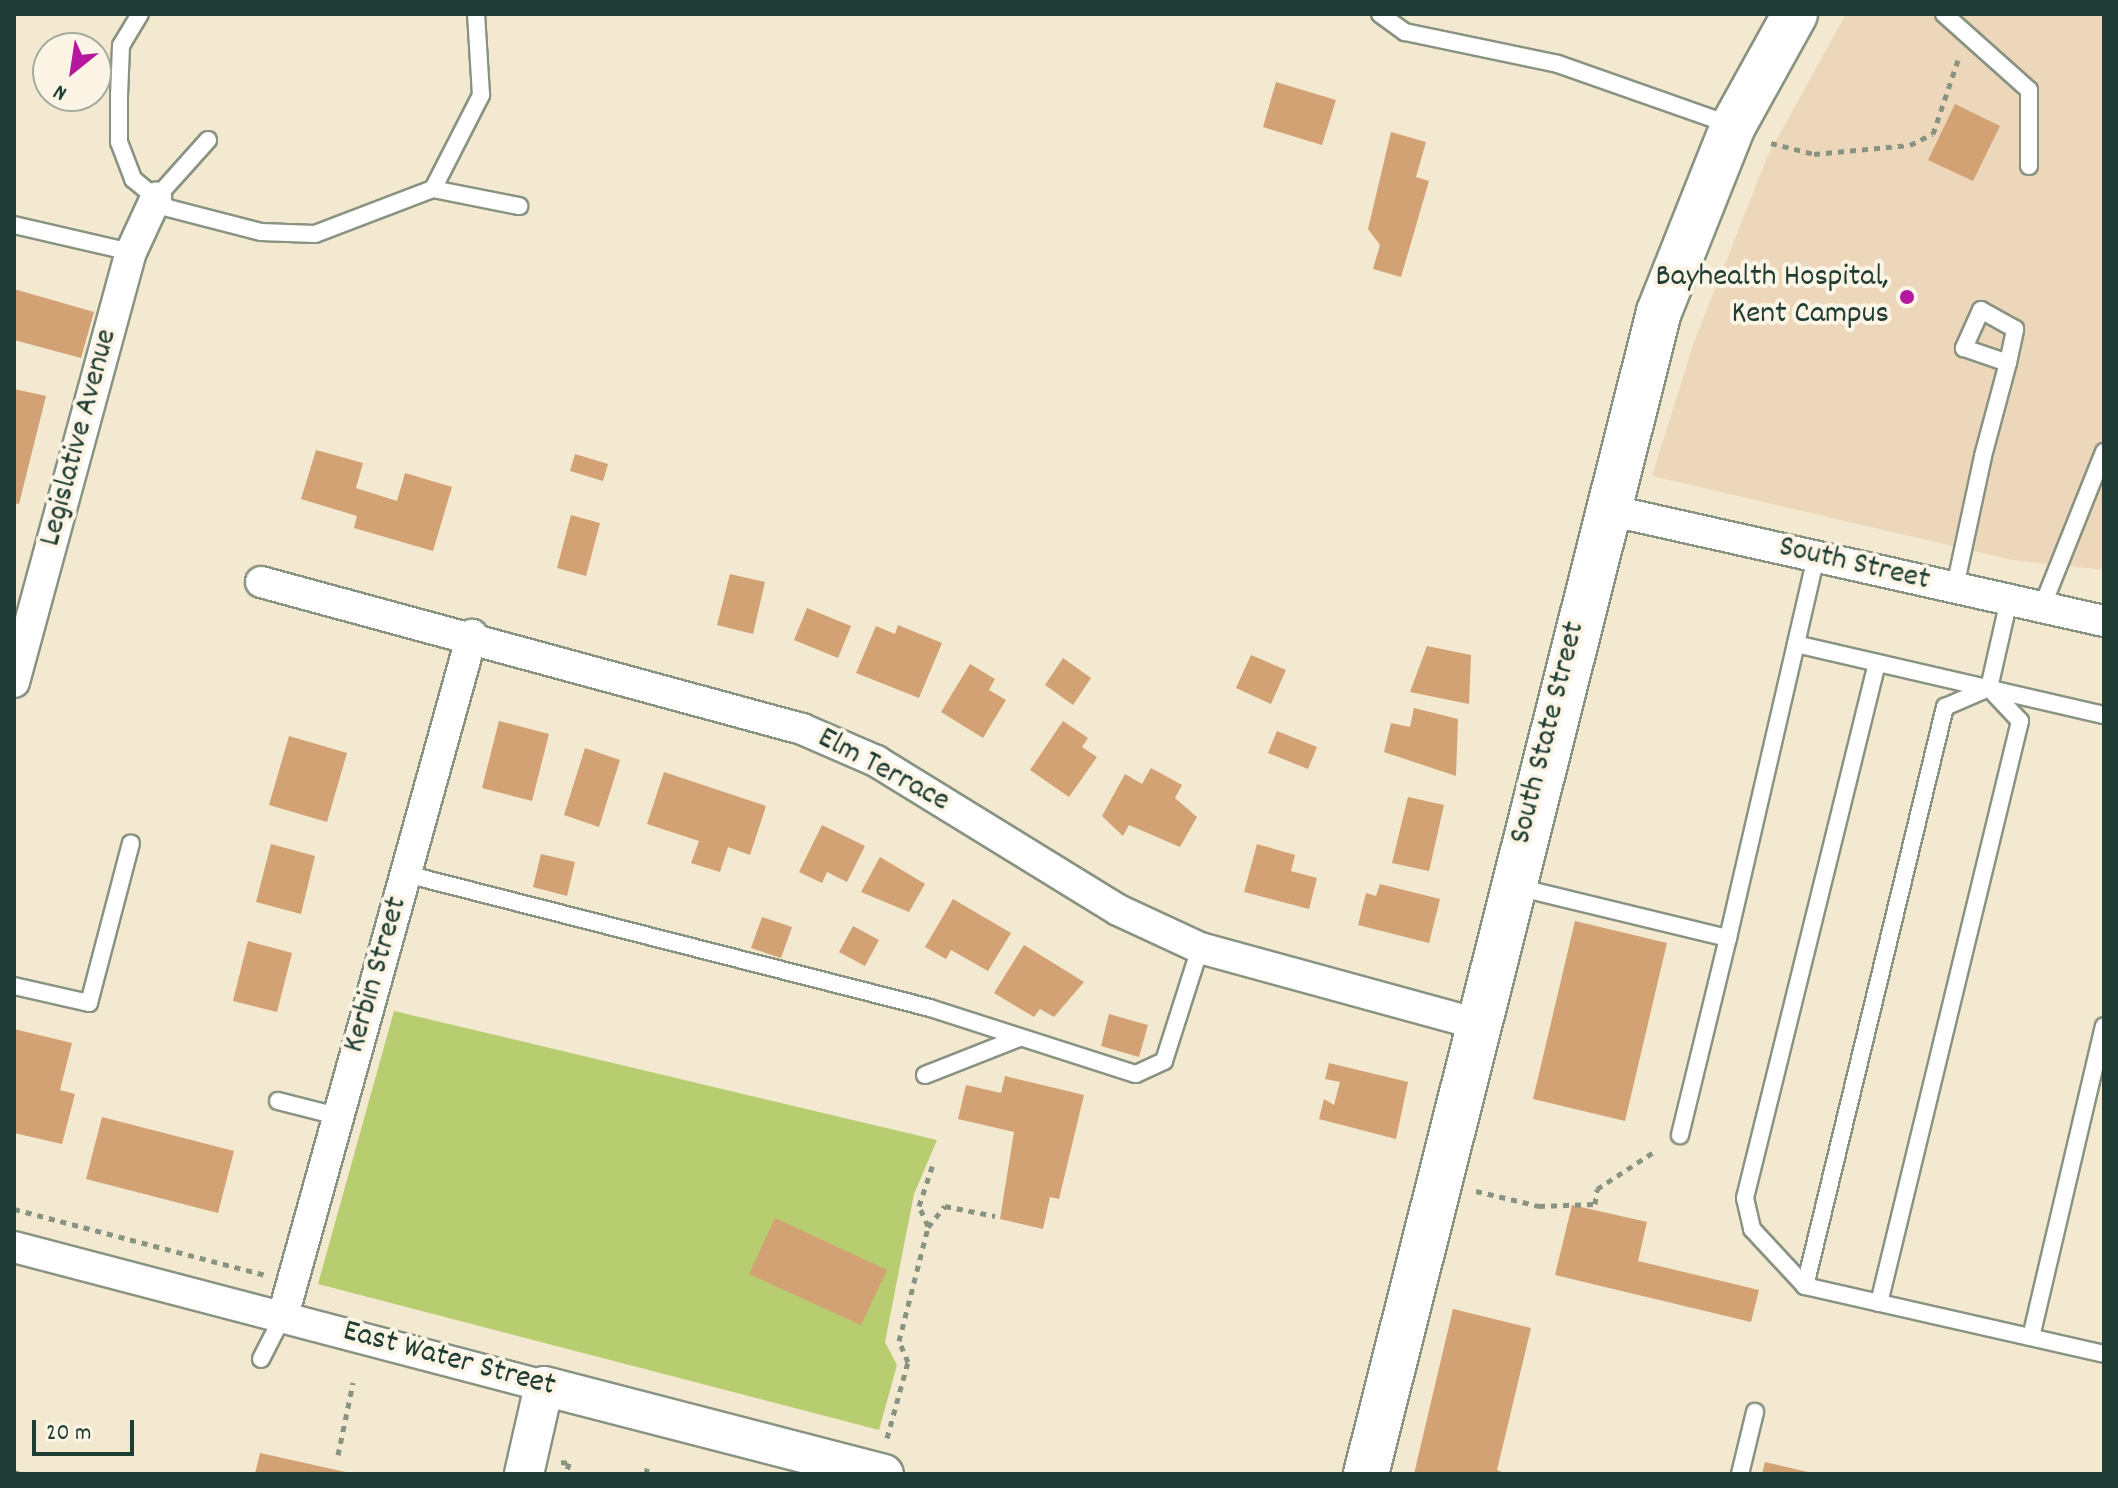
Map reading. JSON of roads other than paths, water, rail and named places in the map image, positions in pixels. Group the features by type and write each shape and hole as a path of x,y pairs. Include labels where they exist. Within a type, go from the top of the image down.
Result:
{"main road":[{"name":"South State Street","path":"1366,1474 1604,509 1659,312 1752,134 1795,14"}],"street":[{"name":"Legislative Avenue","path":"14,682 131,252 156,198"},
{"name":"South Street","path":"1604,509 2104,621"},
{"name":"Elm Terrace","path":"261,582 472,635 802,729 876,761 1118,910 1200,948 1478,1024"},
{"name":"Kerbin Street","path":"283,1316 472,635"},
{"name":"East Water Street","path":"14,1247 544,1386 886,1456"},
{"path":"524,1474 544,1386"}],"lane":[{"path":"140,14 121,46 119,142 133,179 156,198 208,220 315,234 433,189 519,206"},
{"path":"433,189 481,95 476,14"},
{"path":"1380,14 1405,32 1558,64 1752,134"},
{"path":"1944,14 2029,90 2029,166"},
{"path":"156,198 208,140"},
{"path":"14,225 131,252"},
{"path":"1955,587 2008,363"},
{"path":"2042,607 2098,484 2104,452"},
{"path":"1680,1135 1816,557"},
{"path":"1989,688 2009,600"},
{"path":"1796,644 2104,715"},
{"path":"1877,663 1745,1198 1752,1229 1805,1286 2104,1354"},
{"path":"1805,1286 1945,707 1989,688"},
{"path":"1879,1303 2020,721 1989,688"},
{"path":"14,986 89,1003 131,843"},
{"path":"406,874 930,1008 1103,1067 1150,1072 1164,1061 1200,948"},
{"path":"1512,886 1728,938"},
{"path":"2031,1337 2104,1026"},
{"path":"925,1075 1019,1038"},
{"path":"278,1101 337,1116"},
{"path":"261,1359 283,1316"},
{"path":"1740,1474 1755,1412"}],"place":[{"name":"Bayhealth Hospital, Kent Campus","path":"1907,297"}]}
